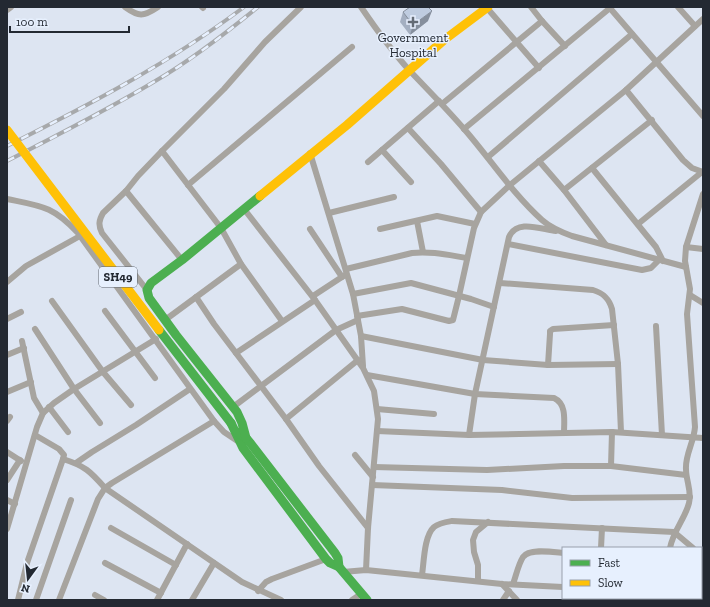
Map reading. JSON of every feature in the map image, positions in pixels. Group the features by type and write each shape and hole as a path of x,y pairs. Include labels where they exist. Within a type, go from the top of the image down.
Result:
{"main road":[{"path":"242,440 242,423 237,412 165,320 149,298 147,290 151,283 182,260 310,153 347,125 444,40 488,8"},
{"name":"SH49","path":"7,130 105,260 232,423 242,440 326,559 341,569 364,597"},
{"name":"SH49","path":"242,440 335,553 341,569"}],"street":[{"path":"7,10 11,7"},
{"path":"125,7 134,13 144,15 158,7"},
{"path":"147,290 102,233 99,227 100,217 162,151 211,103 265,42 301,7"},
{"path":"361,7 409,70 464,129 510,185 544,222 562,233"},
{"path":"531,7 565,46"},
{"path":"678,7 695,26"},
{"path":"488,8 539,68"},
{"path":"464,129 610,8 703,116"},
{"path":"233,407 336,330 358,318 402,309 449,321 452,320 454,318 466,258 475,224 481,212 510,185 626,90 703,19"},
{"path":"368,162 440,102 542,21"},
{"path":"488,158 632,34"},
{"path":"188,184 352,47"},
{"path":"626,90 688,164 702,172 638,224"},
{"path":"564,190 652,120"},
{"path":"408,128 441,164 481,212"},
{"path":"382,150 410,182"},
{"path":"162,151 221,228 241,264 282,321"},
{"path":"310,153 353,294 361,336 363,368"},
{"path":"539,161 564,190 607,246"},
{"path":"592,168 656,247 661,260"},
{"path":"126,191 182,260"},
{"path":"670,547 674,532 687,510 690,497 686,475 686,464 694,437 695,421 687,314 690,283 686,267 686,247 703,194"},
{"path":"329,213 394,198"},
{"path":"7,199 31,203 50,210 63,218 80,236 214,421 224,432 242,440"},
{"path":"244,209 314,298 358,360 374,391 377,408 377,431 368,528 366,570"},
{"path":"696,213 703,215"},
{"path":"380,229 437,216 475,224"},
{"path":"417,221 423,252"},
{"path":"469,435 475,394 511,232 519,226 526,226 562,233 686,267"},
{"path":"310,229 342,277"},
{"path":"7,282 26,266 80,236"},
{"path":"508,244 642,270 651,268 661,260"},
{"path":"686,247 703,250"},
{"path":"236,353 314,298 342,277 347,271 412,253 434,252 466,258"},
{"path":"165,320 241,264"},
{"path":"353,294 411,283 494,307"},
{"path":"500,284 592,290 606,296 610,301 614,325 618,364 621,432"},
{"path":"690,295 703,303"},
{"path":"196,297 319,466 368,528"},
{"path":"52,301 103,372 131,405"},
{"path":"105,311 155,378"},
{"path":"7,319 21,312"},
{"path":"548,365 550,331 553,329 614,325"},
{"path":"656,326 662,434"},
{"path":"35,329 74,390 100,423"},
{"path":"361,336 483,360 548,365 618,364"},
{"path":"7,529 35,435 36,427 43,413 49,407 74,390 156,339"},
{"path":"22,341 34,398 43,413"},
{"path":"7,355 24,348"},
{"path":"286,419 358,360"},
{"path":"367,375 475,394 549,398 559,401 562,404 564,433"},
{"path":"7,392 31,382"},
{"path":"76,463 136,426 190,389"},
{"path":"49,407 68,432"},
{"path":"377,408 434,414"},
{"path":"59,600 94,508 105,488 214,421"},
{"path":"377,431 469,435 621,432 703,438"},
{"path":"612,432 612,466"},
{"path":"18,600 27,563 64,455 59,449 35,435"},
{"path":"7,452 26,464"},
{"path":"355,454 373,476"},
{"path":"63,459 76,463 88,470 105,488 242,582 258,591 281,600"},
{"path":"7,480 20,460"},
{"path":"374,466 487,470 564,466 612,466 686,475"},
{"path":"372,485 502,490 572,498 690,497"},
{"path":"7,500 14,504"},
{"path":"36,600 71,500"},
{"path":"422,575 426,545 429,535 434,527 452,520 674,532 692,547"},
{"path":"478,581 478,565 474,552 473,540 476,532 488,522"},
{"path":"111,528 176,565"},
{"path":"601,547 602,528"},
{"path":"157,600 187,544"},
{"path":"512,584 522,558 526,554 535,552 562,553"},
{"path":"258,591 272,579 326,559"},
{"path":"105,563 161,593"},
{"path":"192,600 214,563"},
{"path":"341,569 422,575 502,584 562,587"},
{"path":"502,584 516,600"},
{"path":"503,600 509,591"},
{"path":"95,595 104,600"},
{"path":"352,600 364,597"}],"building":[{"path":"410,7 428,7 432,11 413,25 403,12"}],"railway":[{"path":"7,146 129,82 188,46 244,7"},
{"path":"7,161 102,112 170,72 209,45 258,7"}],"traffic: fast":[{"path":"246,438 237,412 176,335 149,298 147,290 151,283 182,260 260,196"},
{"path":"159,330 231,423"},
{"path":"231,423 243,448 326,559 330,563 339,567 367,600"},
{"path":"237,432 246,438 251,444 335,553 338,558 339,567"}],"traffic: slow":[{"path":"260,196 347,125 444,40 488,7"},
{"path":"7,130 159,330"}],"place":[{"name":"Government Hospital","path":"413,22"}]}
